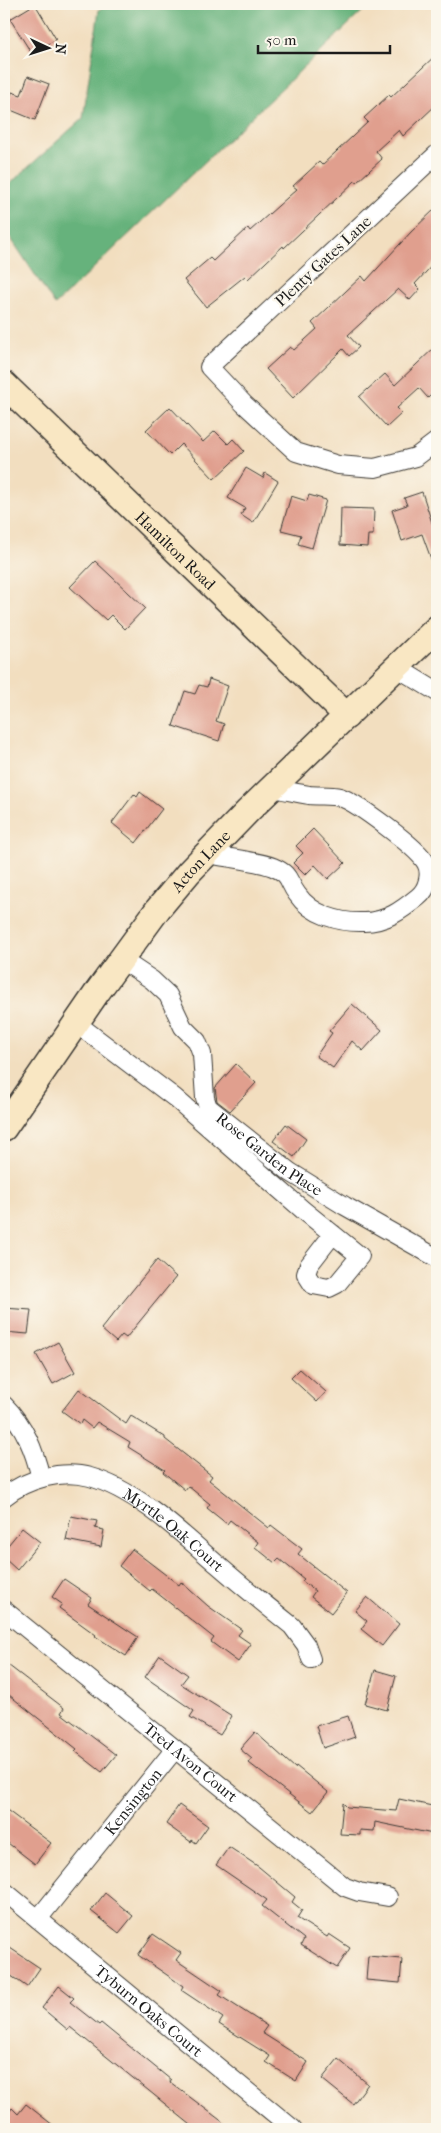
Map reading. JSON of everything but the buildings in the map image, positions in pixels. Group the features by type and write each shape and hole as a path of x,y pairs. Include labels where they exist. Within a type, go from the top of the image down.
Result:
{"street":[{"name":"Plenty Gates Lane","path":"437,154 209,367 244,404 296,452 338,466 376,468 416,457 437,441"},
{"name":"Hamilton Road","path":"4,384 347,716"},
{"name":"Acton Lane","path":"4,1128 76,1023 158,909 206,854 437,628"},
{"path":"396,667 437,692"},
{"path":"206,854 272,866 290,878 296,894 306,905 325,916 343,921 365,922 378,920 398,913 422,894 428,883 432,862 416,852 358,805 340,797 308,795 272,788"},
{"name":"Rose Garden Place","path":"122,960 152,980 168,995 183,1027 197,1041 202,1054 205,1098 208,1107 290,1172 345,1206 437,1258"},
{"path":"76,1023 175,1098 333,1234"},
{"path":"4,1405 17,1418 24,1431 34,1452 41,1478"},
{"name":"Myrtle Oak Court","path":"4,1497 14,1489 41,1478 89,1477 114,1487 139,1502 172,1526 292,1626 306,1646 311,1658"},
{"name":"Tred Avon Court","path":"4,1610 345,1887 359,1892 388,1897"},
{"name":"Kensington","path":"38,1920 175,1749"},
{"name":"Tyburn Oaks Court","path":"4,1892 293,2129"}],"green space":[{"path":"106,4 370,4 55,305 4,228 4,189 83,118 99,10"}]}
